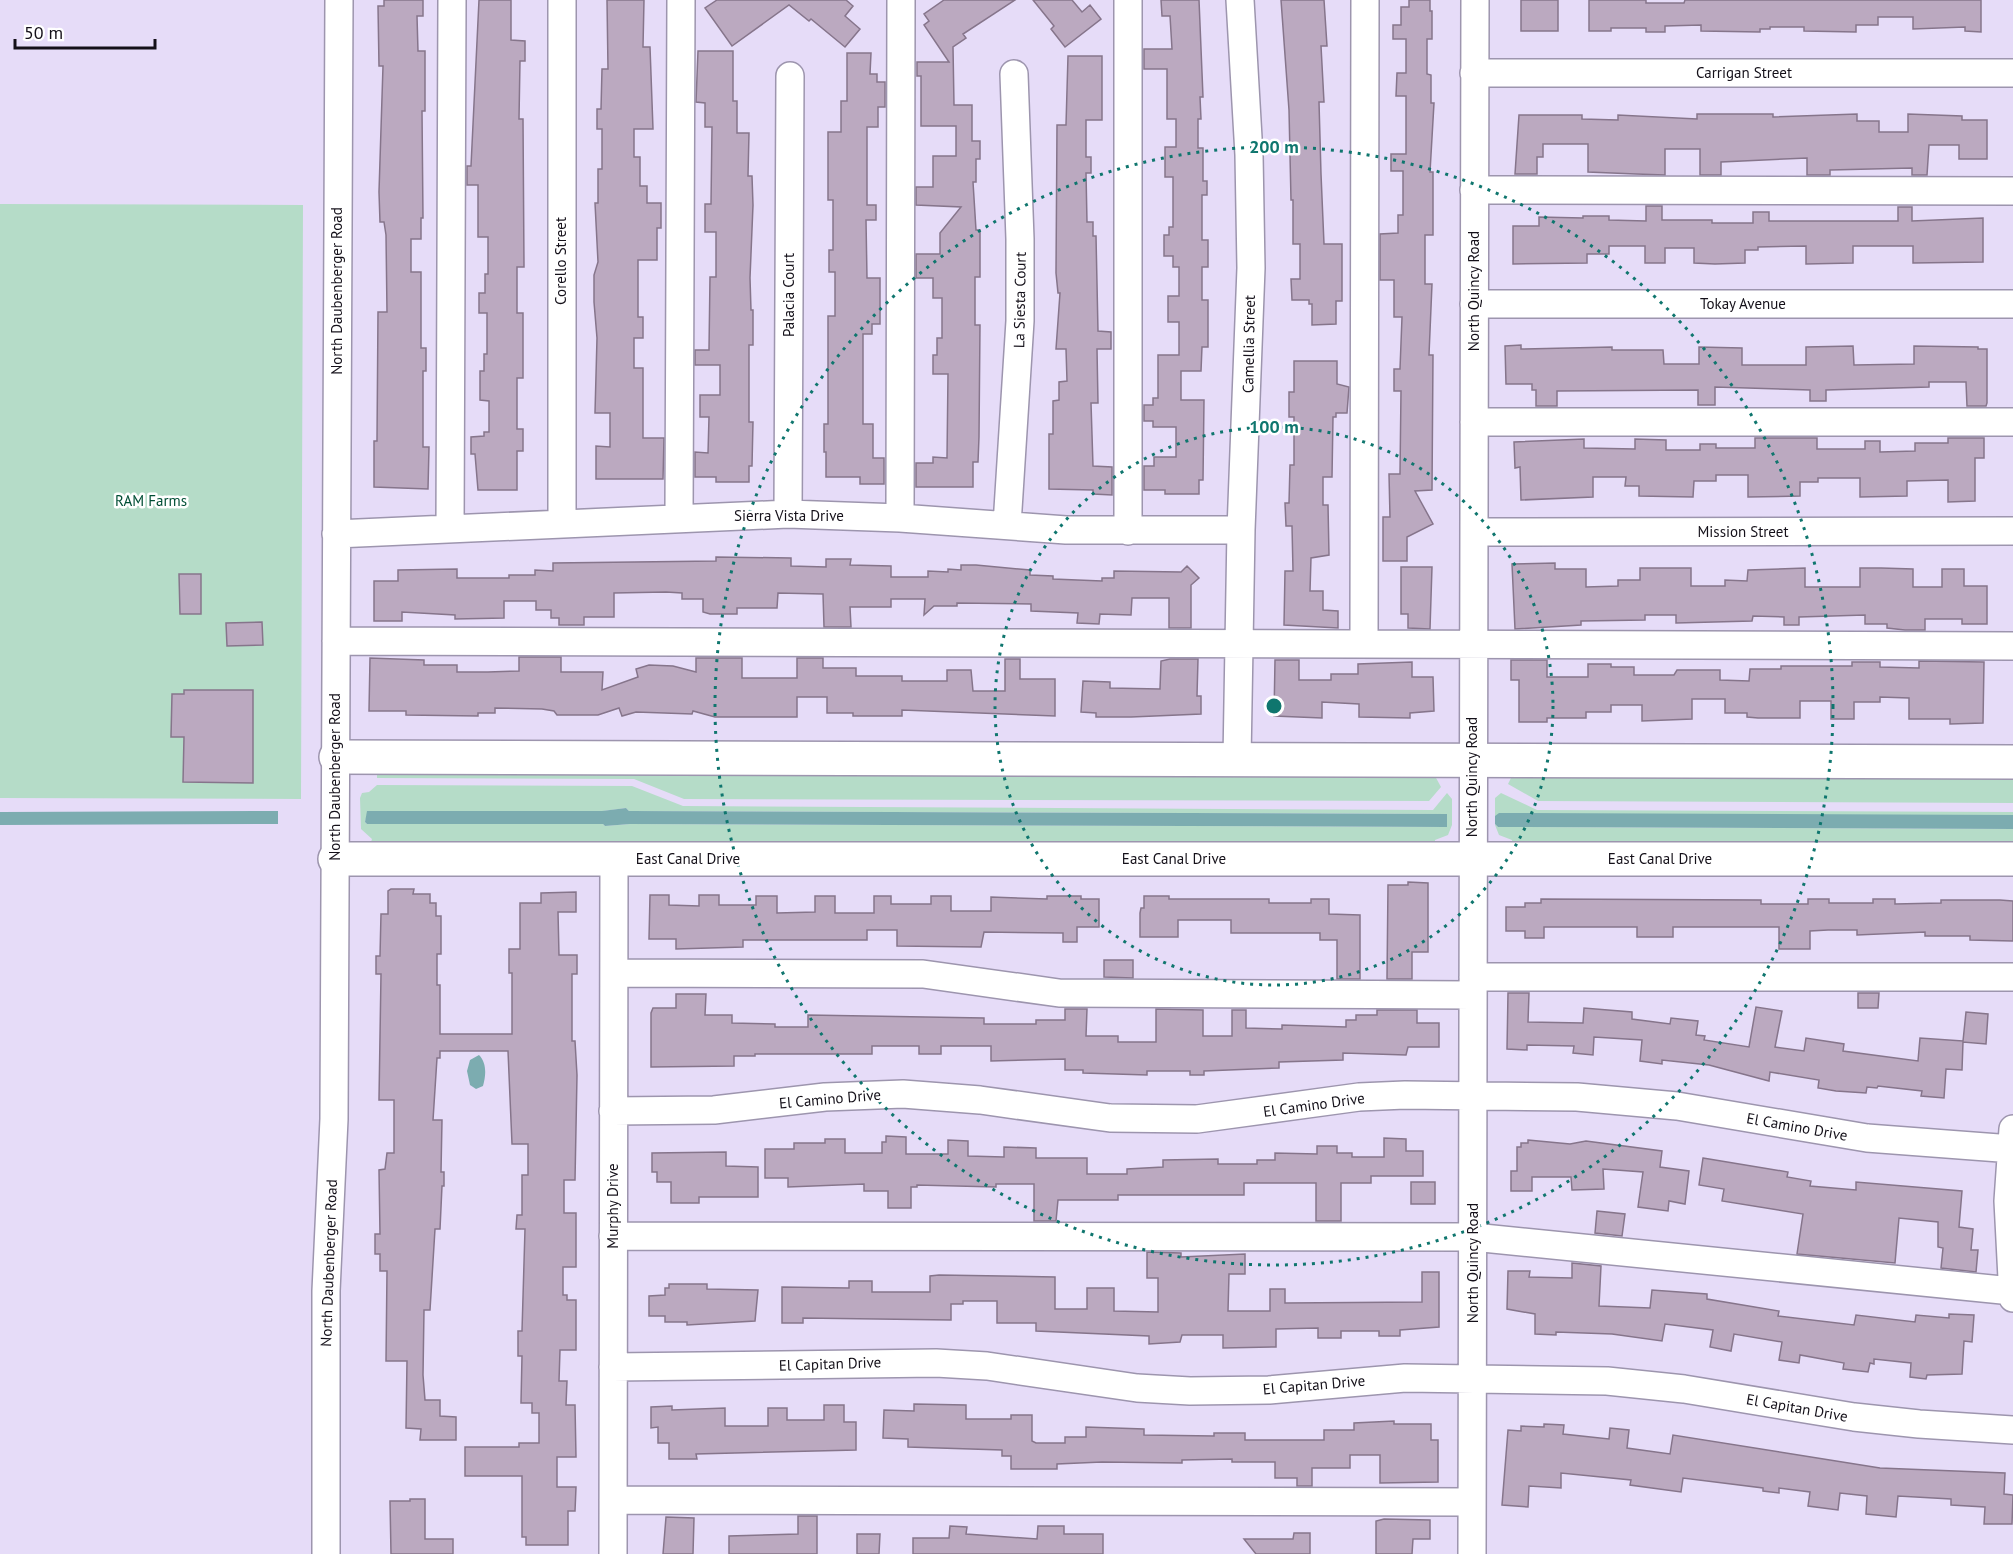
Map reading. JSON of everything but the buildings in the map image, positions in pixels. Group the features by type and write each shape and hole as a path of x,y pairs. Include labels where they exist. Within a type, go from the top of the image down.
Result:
{"main road":[{"path":"336,757 2013,762"},
{"name":"East Canal Drive","path":"335,859 2013,859"}],"street":[{"name":"North Daubenberger Road","path":"326,1554 326,1291 334,1119 339,0"},
{"path":"450,529 452,0"},
{"name":"Corello Street","path":"561,0 562,523"},
{"path":"680,517 681,0"},
{"path":"900,518 902,0"},
{"path":"1128,0 1128,531"},
{"name":"Camellia Street","path":"1238,759 1241,530 1248,392 1251,240 1240,0"},
{"path":"1364,644 1365,0"},
{"name":"North Quincy Road","path":"1472,1554 1475,0"},
{"name":"Carrigan Street","path":"1474,73 2013,73"},
{"name":"La Siesta Court","path":"1007,525 1020,321 1020,239 1014,74"},
{"name":"Palacia Court","path":"788,514 790,76"},
{"path":"1474,190 2013,191"},
{"name":"Tokay Avenue","path":"1474,304 2013,304"},
{"path":"1474,422 2013,422"},
{"name":"Sierra Vista Drive","path":"336,534 788,514 1128,531 1241,530"},
{"name":"Mission Street","path":"1474,532 2013,531"},
{"path":"336,641 2013,646"},
{"name":"Murphy Drive","path":"613,1554 614,859"},
{"path":"614,973 923,974 1059,993 2013,977"},
{"name":"El Camino Drive","path":"614,1111 714,1110 825,1097 903,1094 980,1100 1110,1118 1197,1119 1359,1097 1473,1095 1576,1097 1650,1103 1867,1138 2012,1142"},
{"path":"614,1236 1473,1237 2013,1294 2008,1201 2012,1142"},
{"name":"El Capitan Drive","path":"613,1367 936,1363 987,1366 1137,1388 1205,1392 1286,1389 1405,1377 1568,1379 1645,1384 1854,1417 2013,1430"},
{"path":"613,1500 1472,1502"}],"green space":[{"name":"RAM Farms","path":"0,204 303,205 301,799 0,798"},
{"path":"377,772 1435,776 1441,787 1429,801 684,799 634,779 377,778"},
{"path":"1512,776 2013,777 2013,803 1538,801 1508,784"},
{"path":"377,785 632,786 683,806 1433,810 1447,793 1452,799 1452,825 1448,835 1435,840 1435,845 375,843 371,842 372,839 361,829 360,798 362,793 369,792","holes":["626,808 629,811 1446,814 1447,827 630,824 605,826 603,824 367,824 365,822 368,811 603,811"]},
{"path":"1501,793 1537,810 2013,812 2013,815 1495,817 1495,798"},
{"path":"1495,824 1498,827 2013,829 2013,846 1512,845 1512,840 1499,835"}],"shaded area":[{"path":"626,808 629,811 1447,814 1447,827 630,824 605,826 603,824 367,824 365,822 367,811 602,811"},
{"path":"278,811 278,824 0,825 0,812"},
{"path":"1499,813 2013,815 2013,829 1498,827 1495,824 1495,816"},
{"path":"479,1055 485,1066 485,1074 483,1086 476,1089 470,1085 467,1071 470,1060"}]}
